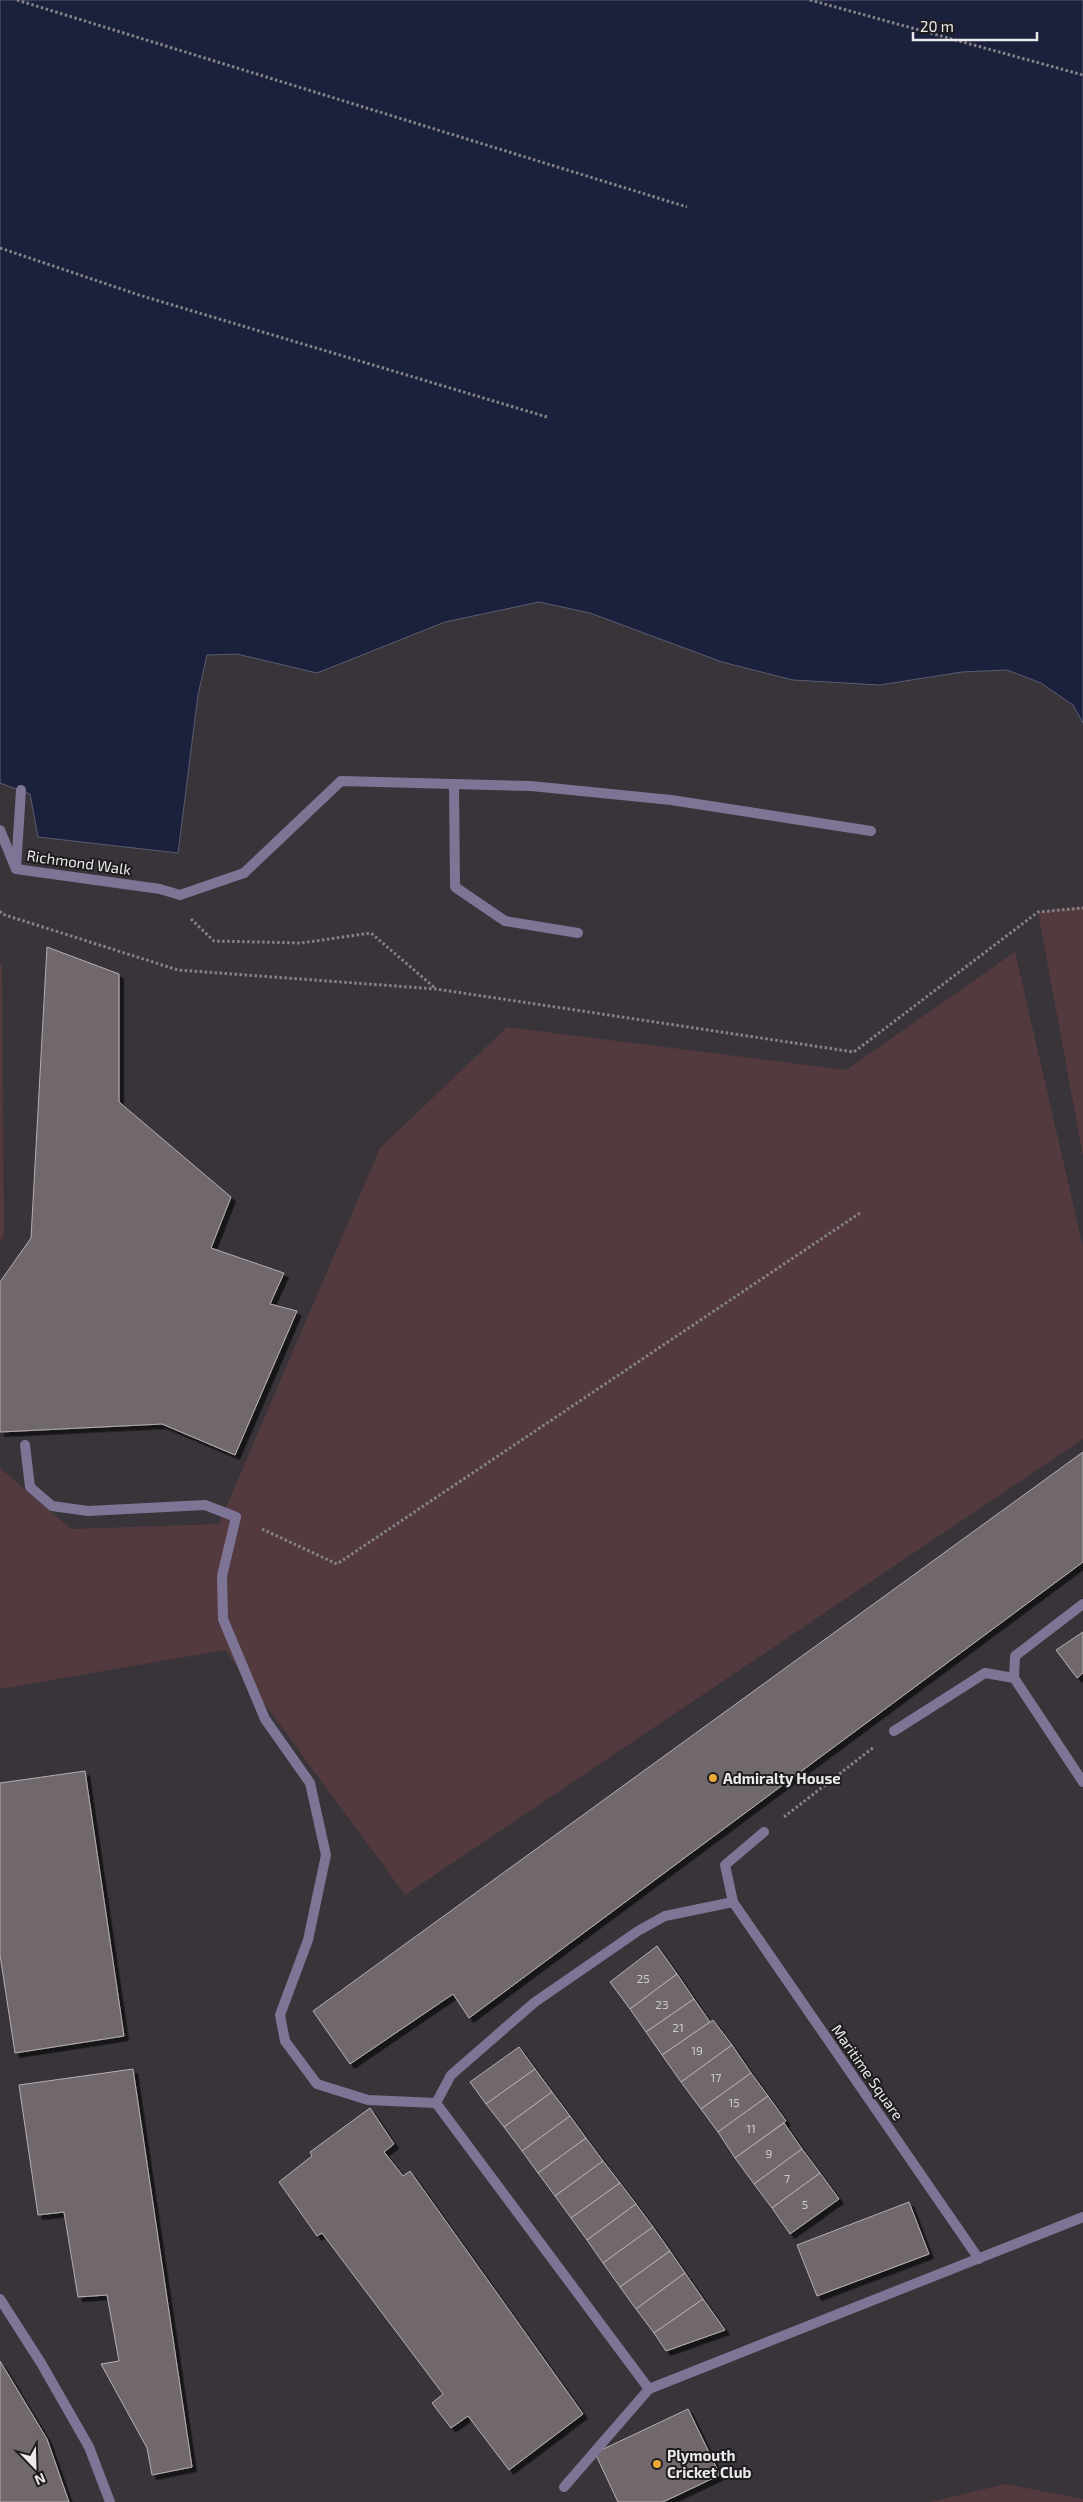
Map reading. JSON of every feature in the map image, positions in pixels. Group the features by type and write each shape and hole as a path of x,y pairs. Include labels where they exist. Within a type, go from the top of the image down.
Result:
{"street":[{"name":"Richmond Walk","path":"0,830 16,869 160,889 180,895 244,873 341,781 454,784"},
{"path":"578,933 505,921 455,887 454,784 531,786 671,800 871,831"},
{"path":"16,869 22,790"},
{"path":"25,1445 30,1487 52,1506 88,1511 204,1505 236,1517 222,1576 223,1620 265,1719 310,1783 326,1855 308,1940 280,2015 285,2042 317,2084 368,2100 436,2103"},
{"path":"1083,1604 1015,1656 1014,1678 1083,1782"},
{"path":"894,1731 985,1673 1014,1678"},
{"name":"Maritime Square","path":"764,1832 725,1865 732,1902 979,2259"},
{"path":"436,2103 451,2075 535,2002 638,1931 664,1916 732,1902"},
{"path":"436,2103 649,2389"},
{"path":"564,2487 649,2389 1083,2217"},
{"path":"0,2299 41,2363 89,2447 110,2502"}],"path":[{"path":"17,0 687,207"},
{"path":"810,0 1083,75"},
{"path":"0,248 139,295 547,418"},
{"path":"160,889 214,941 301,942 371,933 436,989"},
{"path":"0,912 178,970 436,989 854,1052 1038,912 1083,908"},
{"path":"236,1517 337,1564 860,1212"},
{"path":"764,1832 894,1731"}],"shaded area":[{"path":"1083,906 1083,1156 1038,912"},
{"path":"1015,952 1083,1247 1083,1439 405,1895 225,1650 0,1689 0,1468 71,1529 219,1524 380,1148 507,1027 846,1070"},
{"path":"0,963 2,966 4,1236 0,1241"},
{"path":"1006,2484 1083,2499 1083,2502 929,2502"}],"water":[{"path":"0,0 1083,0 1083,723 1073,705 1041,683 1007,670 962,672 880,685 793,680 722,662 590,613 539,602 445,622 317,673 237,654 207,655 198,695 178,853 38,837 30,794 0,783"}],"building":[{"path":"47,947 119,974 119,1102 231,1197 211,1248 284,1273 270,1304 297,1311 235,1455 162,1424 0,1432 0,1282 31,1238"},
{"name":"Admiralty House","path":"1083,1452 1083,1562 469,2018 453,1994 350,2064 313,2011"},
{"path":"1083,1632 1083,1673 1077,1678 1056,1650"},
{"path":"85,1771 124,2036 15,2053 0,1955 0,1783"},
{"path":"657,1946 677,1974 630,2009 610,1982"},
{"path":"677,1974 694,1999 646,2032 630,2009"},
{"path":"694,1999 710,2022 662,2055 646,2032"},
{"path":"713,2020 732,2045 681,2082 662,2055"},
{"path":"732,2045 751,2073 701,2109 681,2082"},
{"path":"519,2047 535,2069 486,2104 470,2082"},
{"path":"133,2069 192,2467 152,2475 147,2448 101,2364 119,2361 107,2295 78,2297 64,2212 38,2215 19,2085"},
{"path":"535,2069 552,2092 504,2127 486,2104"},
{"path":"751,2073 768,2096 718,2132 701,2109"},
{"path":"552,2092 570,2116 522,2151 504,2127"},
{"path":"768,2096 786,2121 735,2158 718,2132"},
{"path":"370,2108 394,2144 384,2152 403,2176 410,2171 583,2414 509,2470 468,2416 451,2428 432,2403 443,2394 322,2233 317,2236 279,2182 312,2156 310,2152"},
{"path":"570,2116 586,2138 538,2173 522,2151"},
{"path":"784,2123 802,2149 754,2184 735,2158"},
{"path":"586,2138 603,2161 555,2196 538,2173"},
{"path":"802,2149 820,2173 772,2208 754,2184"},
{"path":"603,2161 620,2183 571,2218 555,2196"},
{"path":"820,2173 839,2199 790,2234 772,2208"},
{"path":"620,2183 636,2204 587,2240 571,2218"},
{"path":"909,2202 929,2254 817,2296 797,2245"},
{"path":"636,2204 653,2227 603,2263 587,2240"},
{"path":"653,2227 670,2251 620,2287 603,2263"},
{"path":"670,2251 685,2273 636,2309 620,2287"},
{"path":"685,2273 703,2299 654,2333 636,2309"},
{"path":"703,2299 725,2330 666,2351 654,2333"},
{"path":"0,2361 47,2439 69,2502 0,2502"},
{"name":"Plymouth Cricket Club","path":"688,2409 720,2475 663,2502 618,2502 595,2453"}],"place":[{"name":"Admiralty House","path":"713,1778"},
{"name":"Plymouth Cricket Club","path":"657,2464"}]}
